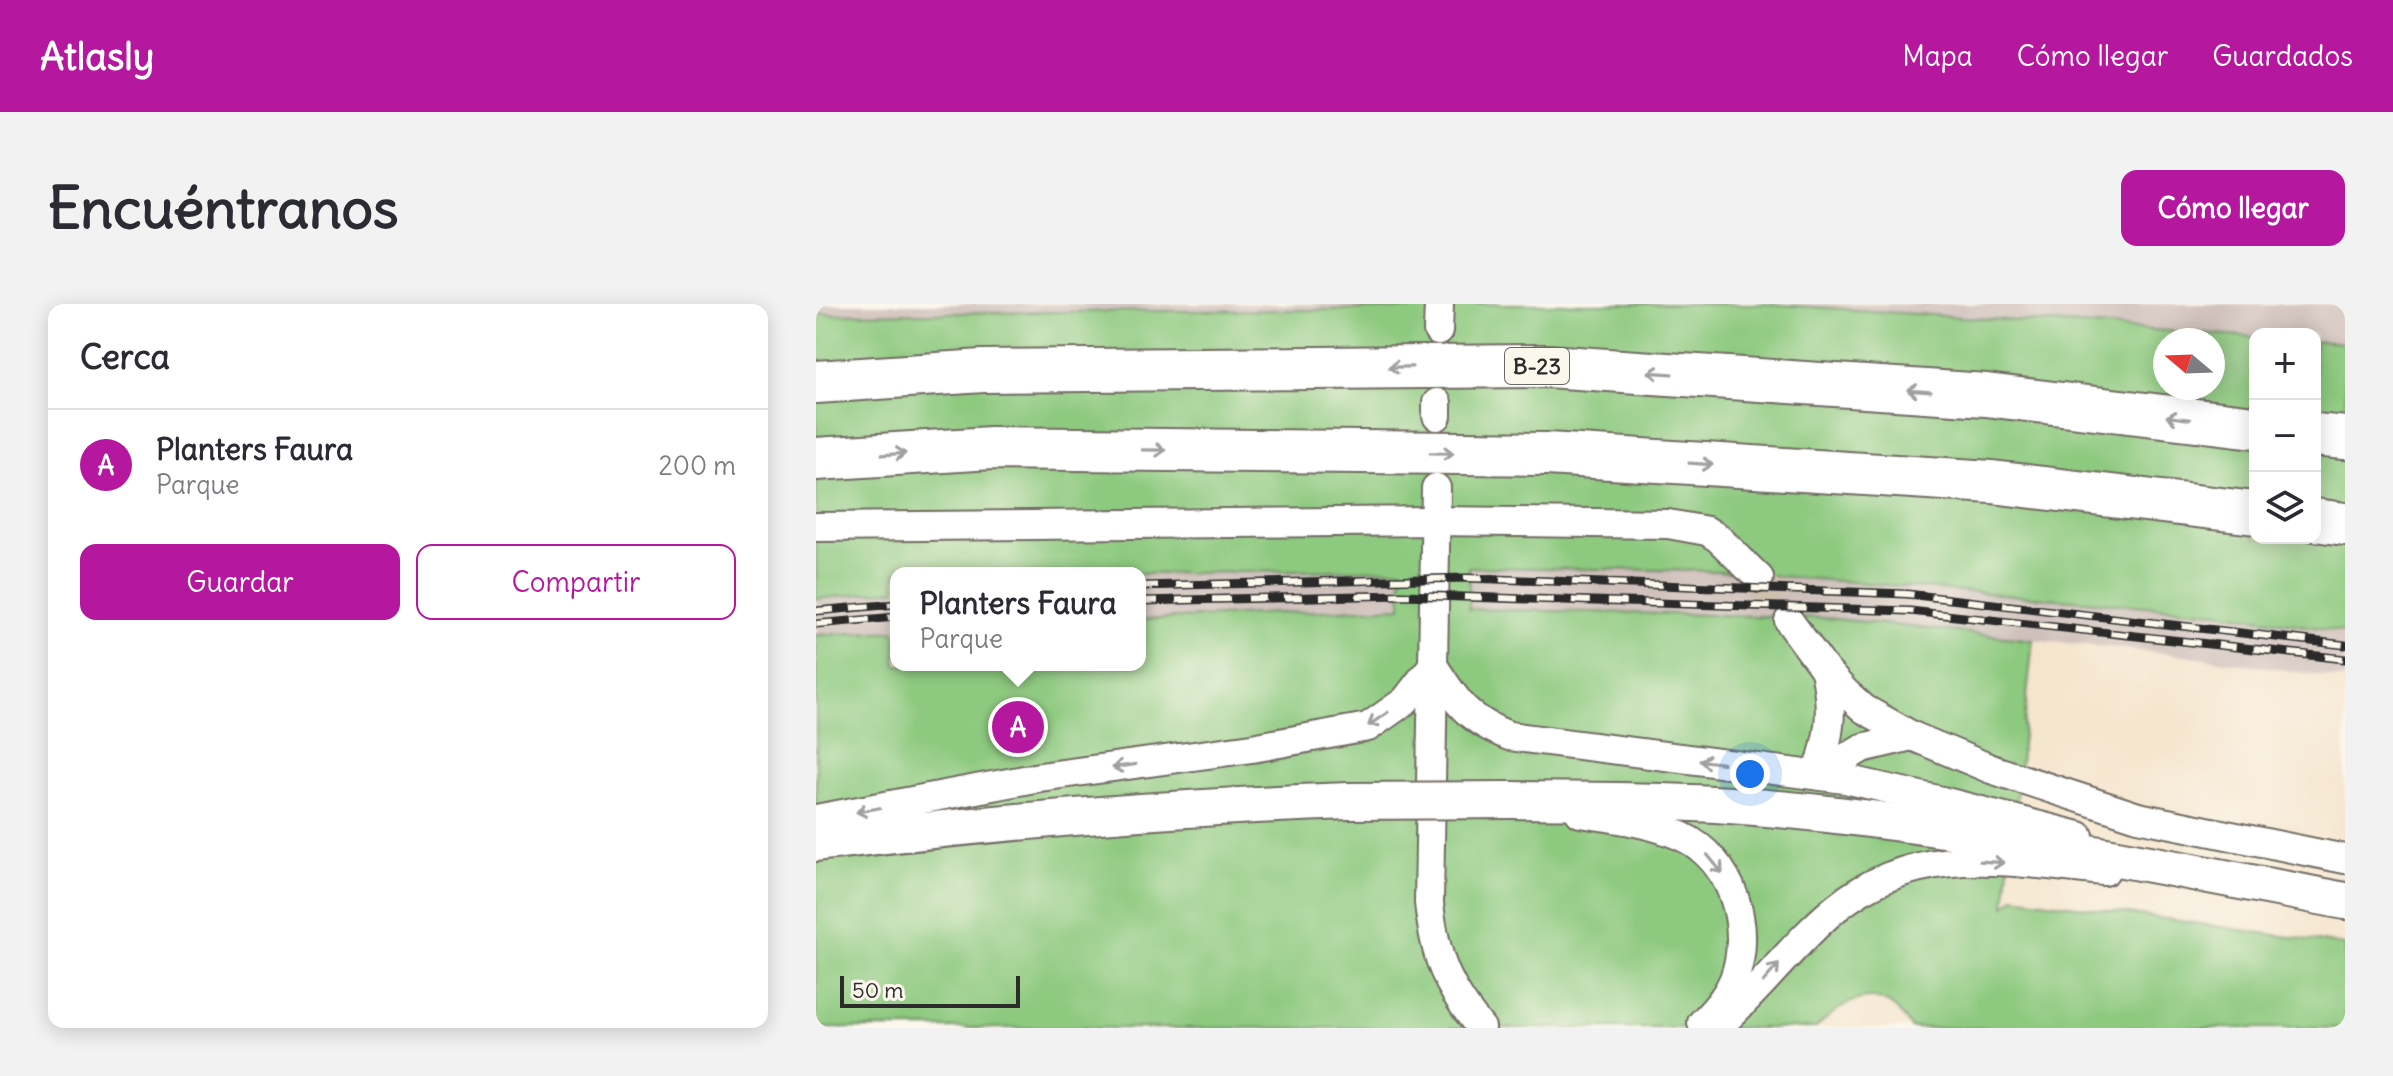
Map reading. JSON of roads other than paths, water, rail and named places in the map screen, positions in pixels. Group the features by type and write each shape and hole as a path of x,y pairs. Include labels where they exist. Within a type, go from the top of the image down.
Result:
{"highway":[{"name":"B-23","path":"816,382 983,371 1547,366 1986,395 2249,426"},
{"path":"2321,436 2345,438"},
{"path":"816,459 991,448 1547,454 1992,482 2249,512"},
{"path":"2321,521 2345,524"}],"main road":[{"path":"816,843 1190,808 1349,801 1669,802 1795,811 1994,836 2345,901"}],"street":[{"path":"1436,488 1428,863 1433,942 1448,981 1481,1028"},
{"path":"816,527 1435,521 1668,524 1695,528 1718,538 1759,578"},
{"path":"1789,621 1825,670 1864,709 1912,736 1991,769 2138,817 2345,859"},
{"path":"1433,665 1452,696 1471,716 1509,736 1817,775 1929,797 2100,842 2188,871"},
{"path":"816,819 1040,777 1252,748 1368,727 1405,701 1433,665"},
{"path":"1817,775 1831,723 1831,696 1825,670"},
{"path":"1817,775 1862,748 1912,736"},
{"path":"1512,800 1658,828 1683,837 1704,851 1720,868 1736,901 1741,936 1740,959 1722,1002 1697,1028"},
{"path":"1716,1028 1743,1005 1837,907 1897,873 1960,859 2106,871 2188,871"}],"tunnel":[{"path":"1759,578 1789,621"}],"railway":[{"path":"1146,586 1467,578 1907,594 2345,645"},
{"path":"1146,601 1402,595 1910,611 2345,659"},
{"path":"816,611 890,605"},
{"path":"816,624 890,618"}],"place":[{"name":"Planters Faura","path":"1018,727"}]}
